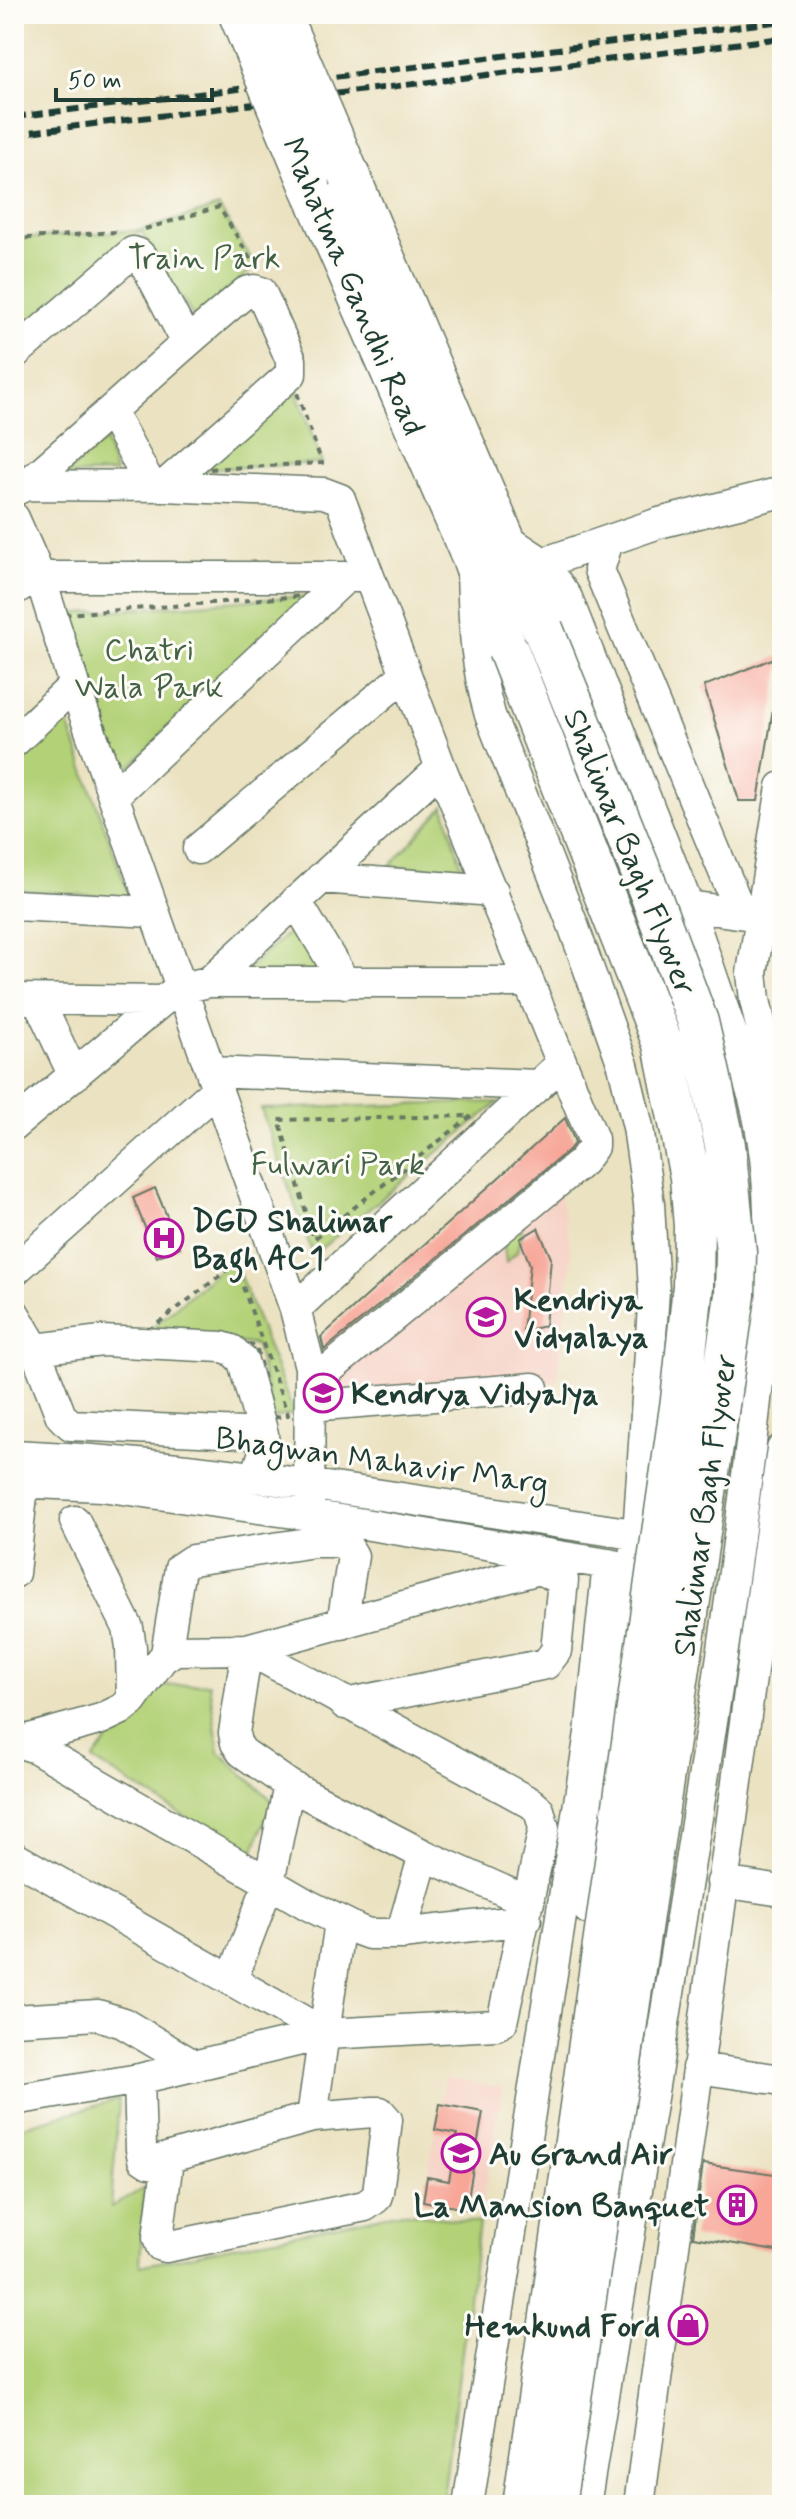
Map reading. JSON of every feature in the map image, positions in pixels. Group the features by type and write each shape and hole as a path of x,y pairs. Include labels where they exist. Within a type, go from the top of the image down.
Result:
{"main road":[{"name":"Mahatma Gandhi Road","path":"239,14 472,558"},
{"name":"Mahatma Gandhi Road","path":"280,14 505,538"},
{"name":"Shalimar Bagh Flyover","path":"505,538 651,896 698,1022 725,1145 736,1252 735,1295 555,2505"},
{"name":"Shalimar Bagh Flyover","path":"472,558 663,1044 690,1177 694,1226 693,1286 681,1400 523,2505"}],"street":[{"path":"14,354 133,252 143,259 186,341"},
{"path":"20,488 246,292 261,292 292,368 291,374 158,486"},
{"path":"111,412 158,486"},
{"path":"20,488 158,486 333,495 340,499 345,508 357,577 405,675 593,1139 589,1155 311,1395"},
{"path":"548,570 608,541 659,523 782,492"},
{"path":"14,518 27,584 117,785 154,912 295,1309 310,1367 309,1515"},
{"path":"505,538 548,570 567,598 688,906 759,1118 776,1232 738,1549 585,2505"},
{"path":"608,541 599,570 761,916"},
{"path":"468,2505 590,1733 621,1566 638,1535 654,1291 649,1204 638,1127 623,1065 573,925 490,715 474,647 472,558"},
{"path":"27,584 357,577"},
{"path":"117,785 357,577"},
{"path":"198,849 405,675"},
{"path":"14,742 74,685"},
{"path":"21,1113 74,1076 296,901 441,768"},
{"path":"782,787 753,953 752,986 782,1118"},
{"path":"321,878 493,891"},
{"path":"296,901 345,983"},
{"path":"14,905 154,912"},
{"path":"688,906 761,916"},
{"path":"74,1076 26,1000 345,983 528,982"},
{"path":"295,1309 561,1064"},
{"path":"14,1271 214,1081 539,1085"},
{"path":"14,1313 35,1349 61,1416 71,1425 263,1434"},
{"path":"651,1331 678,1366 715,1372 733,1366 749,1354 765,1328"},
{"path":"35,1349 102,1341 232,1350 243,1361 263,1434 264,1452 256,1477"},
{"path":"311,1395 533,1388"},
{"path":"639,2505 782,1449"},
{"name":"Bhagwan Mahavir Marg","path":"19,1469 113,1460 311,1484 738,1549"},
{"path":"15,1561 19,1469"},
{"name":"Bhagwan Mahavir Marg","path":"19,1469 101,1486 309,1515 732,1585"},
{"path":"75,1521 128,1628 132,1701"},
{"path":"16,1741 113,1714 132,1701 166,1654 180,1568 192,1560 315,1542 338,1542 347,1546 353,1556 342,1624"},
{"path":"503,2505 518,2409 621,1566"},
{"path":"166,1654 175,1650 247,1649 539,1569 559,1576 564,1584 556,1651 546,1664 345,1704"},
{"path":"247,1649 539,1810 544,1828 504,2018 499,2024"},
{"path":"247,1649 234,1733 242,1752 289,1785 528,1911"},
{"path":"16,1741 36,1748 340,1922 369,1934 401,1934 528,1911"},
{"path":"232,1980 269,1882 289,1785"},
{"path":"700,1801 732,1805"},
{"path":"401,1934 424,1855"},
{"path":"14,1857 326,2034"},
{"path":"722,1882 782,1891"},
{"path":"312,2117 340,1922"},
{"path":"14,2020 77,2015 110,2018 195,2066"},
{"path":"14,2100 139,2079 326,2034 499,2024 544,2031"},
{"path":"697,2068 782,2080"},
{"path":"139,2079 143,2159 149,2163 312,2117 373,2112 384,2115 387,2120 378,2192 371,2203 166,2247 161,2246 158,2238 168,2160"},
{"path":"518,2409 599,2419"}],"path":[{"path":"142,230 219,207 256,266 245,274"},
{"path":"14,239 126,231"},
{"path":"293,382 322,463 190,470 236,431 293,382"},
{"path":"316,595 236,669 117,785 66,614 316,595"},
{"path":"471,1116 338,1221 314,1239 279,1120 471,1116"}],"shaded area":[{"name":"Kendriya Vidyalaya","path":"557,1182 572,1252 557,1382 317,1397"},
{"name":"Au Grand Air","path":"445,2078 503,2088 481,2211 423,2201"}],"green space":[{"name":"Train Park","path":"219,207 256,266 194,318 141,231 14,337 14,239 142,230"},
{"path":"293,382 322,463 190,470"},
{"path":"105,440 115,473 65,475"},
{"name":"Chatri Wala Park","path":"316,595 122,774 66,614"},
{"path":"67,721 130,898 14,890 14,768"},
{"path":"444,806 462,868 389,867"},
{"path":"303,919 324,972 240,976"},
{"name":"Fulwari Park","path":"499,1102 313,1255 261,1109"},
{"path":"524,1221 517,1252 506,1262 503,1240"},
{"path":"233,1258 294,1414 273,1418 256,1345 148,1331"},
{"path":"209,1683 219,1752 273,1801 251,1857 93,1760 148,1687"},
{"path":"119,2099 111,2207 144,2188 140,2266 402,2212 479,2223 442,2505 14,2505 14,2129"}],"building":[{"path":"782,655 758,801 739,801 704,686"},
{"path":"565,1118 575,1142 569,1150 324,1350 321,1337"},
{"path":"155,1188 180,1247 157,1257 133,1198"},
{"name":"Kendrya Vidyalya","path":"538,1228 551,1258 545,1326 523,1331 530,1265 520,1239"},
{"path":"440,2104 483,2112 466,2209 423,2201 427,2177 449,2181 457,2134 435,2130"},
{"name":"La Mansion Banquet","path":"703,2164 782,2175 782,2252 693,2237"}],"railway":[{"path":"14,117 782,21"},
{"path":"14,134 782,38"}],"place":[{"name":"DGD Shalimar Bagh AC1","path":"164,1238"},
{"name":"Kendriya Vidyalaya","path":"486,1317"},
{"name":"Kendrya Vidyalya","path":"323,1393"},
{"name":"Au Grand Air","path":"461,2153"},
{"name":"La Mansion Banquet","path":"737,2205"},
{"name":"Hemkund Ford","path":"688,2325"}]}
